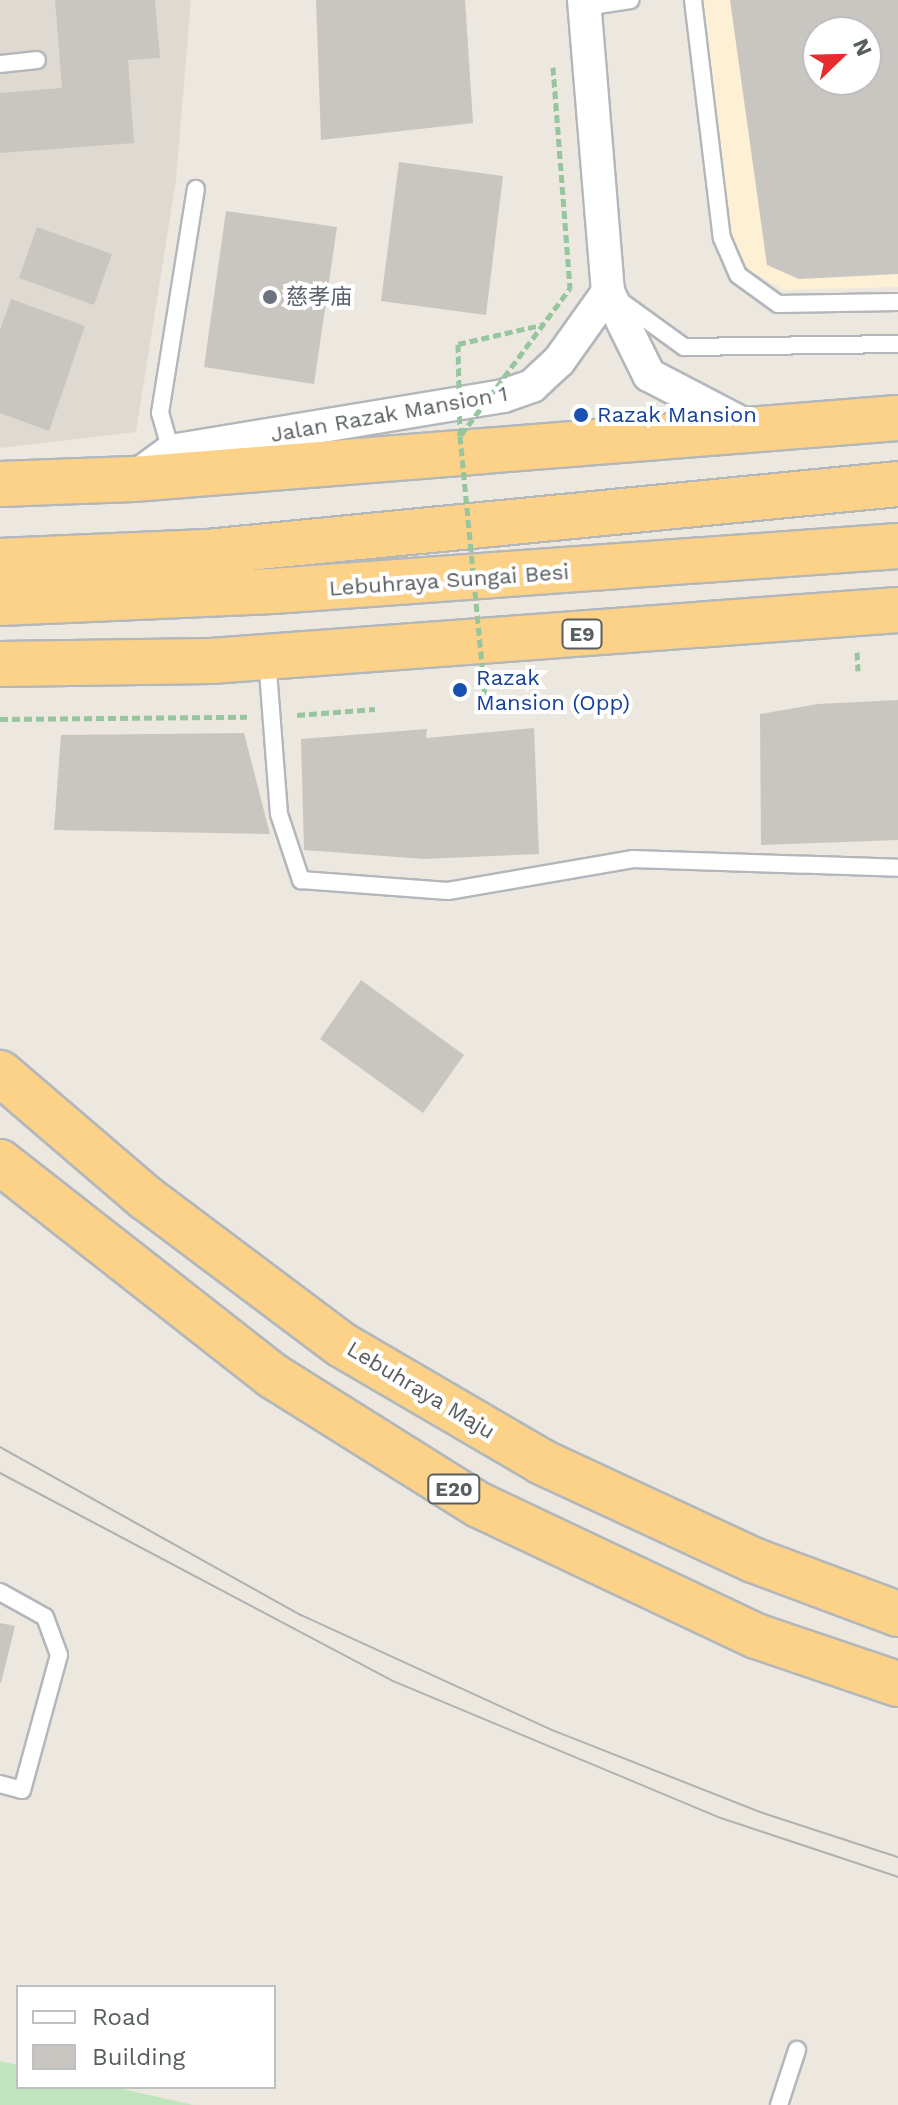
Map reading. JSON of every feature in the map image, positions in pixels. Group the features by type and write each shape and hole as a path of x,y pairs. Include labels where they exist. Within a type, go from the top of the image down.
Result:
{"highway":[{"path":"0,484 133,479 898,418"},
{"path":"0,561 207,552 898,484"},
{"name":"Lebuhraya Sungai Besi","path":"0,603 590,571 898,546"},
{"name":"E9","path":"0,664 267,657 898,610"},
{"name":"E9","path":"827,617 898,621"},
{"name":"Lebuhraya Maju","path":"0,1073 146,1198 342,1345 542,1462 753,1560 898,1614"},
{"name":"E20","path":"0,1162 57,1211 273,1376 479,1505 756,1636 898,1684"}],"street":[{"path":"585,3 608,292 649,375 751,428"},
{"name":"Jalan Razak Mansion 1","path":"133,479 171,451 518,391 532,386 559,361 608,292"}],"lane":[{"path":"585,3 630,0"},
{"path":"693,0 722,238 738,275 778,304 898,302"},
{"path":"0,64 37,60"},
{"path":"171,451 160,413 196,189"},
{"path":"608,292 684,347 898,344"},
{"path":"267,657 279,814 301,880 448,891 633,859 898,868"},
{"path":"0,1592 45,1617 59,1655 22,1790 0,1784"},
{"path":"779,2105 797,2050"}],"path":[{"path":"460,436 570,288"},
{"path":"485,698 460,436 458,344 558,321"},
{"path":"0,719 271,717 375,709"}],"shaded area":[{"path":"0,0 191,0 176,180 136,432 0,448"},
{"path":"695,0 898,0 898,287 783,290 749,270 731,239"}],"green space":[{"path":"0,2061 16,2065 16,2089 123,2089 193,2105 0,2105"}],"building":[{"path":"55,0 155,0 160,58 128,60 134,143 0,153 0,93 62,88"},
{"path":"316,0 465,0 473,123 321,140"},
{"path":"730,0 898,0 898,274 799,279 767,265"},
{"path":"399,162 503,176 486,315 381,301"},
{"name":"慈孝庙","path":"226,211 337,227 314,384 204,367"},
{"path":"37,227 112,254 94,305 19,278"},
{"path":"11,299 85,326 49,431 0,413 0,330"},
{"path":"898,700 898,840 761,845 760,714 818,704"},
{"path":"534,728 539,854 424,859 304,850 301,739 427,729 426,738"},
{"path":"244,733 270,834 54,830 61,735"},
{"path":"361,980 464,1055 423,1113 320,1039"},
{"path":"0,1623 15,1626 1,1683 0,1683"}],"tram line":[{"path":"0,1447 301,1615 552,1730 760,1812 898,1857"},
{"path":"0,1473 393,1681 721,1818 898,1877"}],"place":[{"name":"慈孝庙","path":"270,297"},
{"name":"Razak Mansion","path":"581,415"},
{"name":"Razak Mansion (Opp)","path":"460,690"}]}
